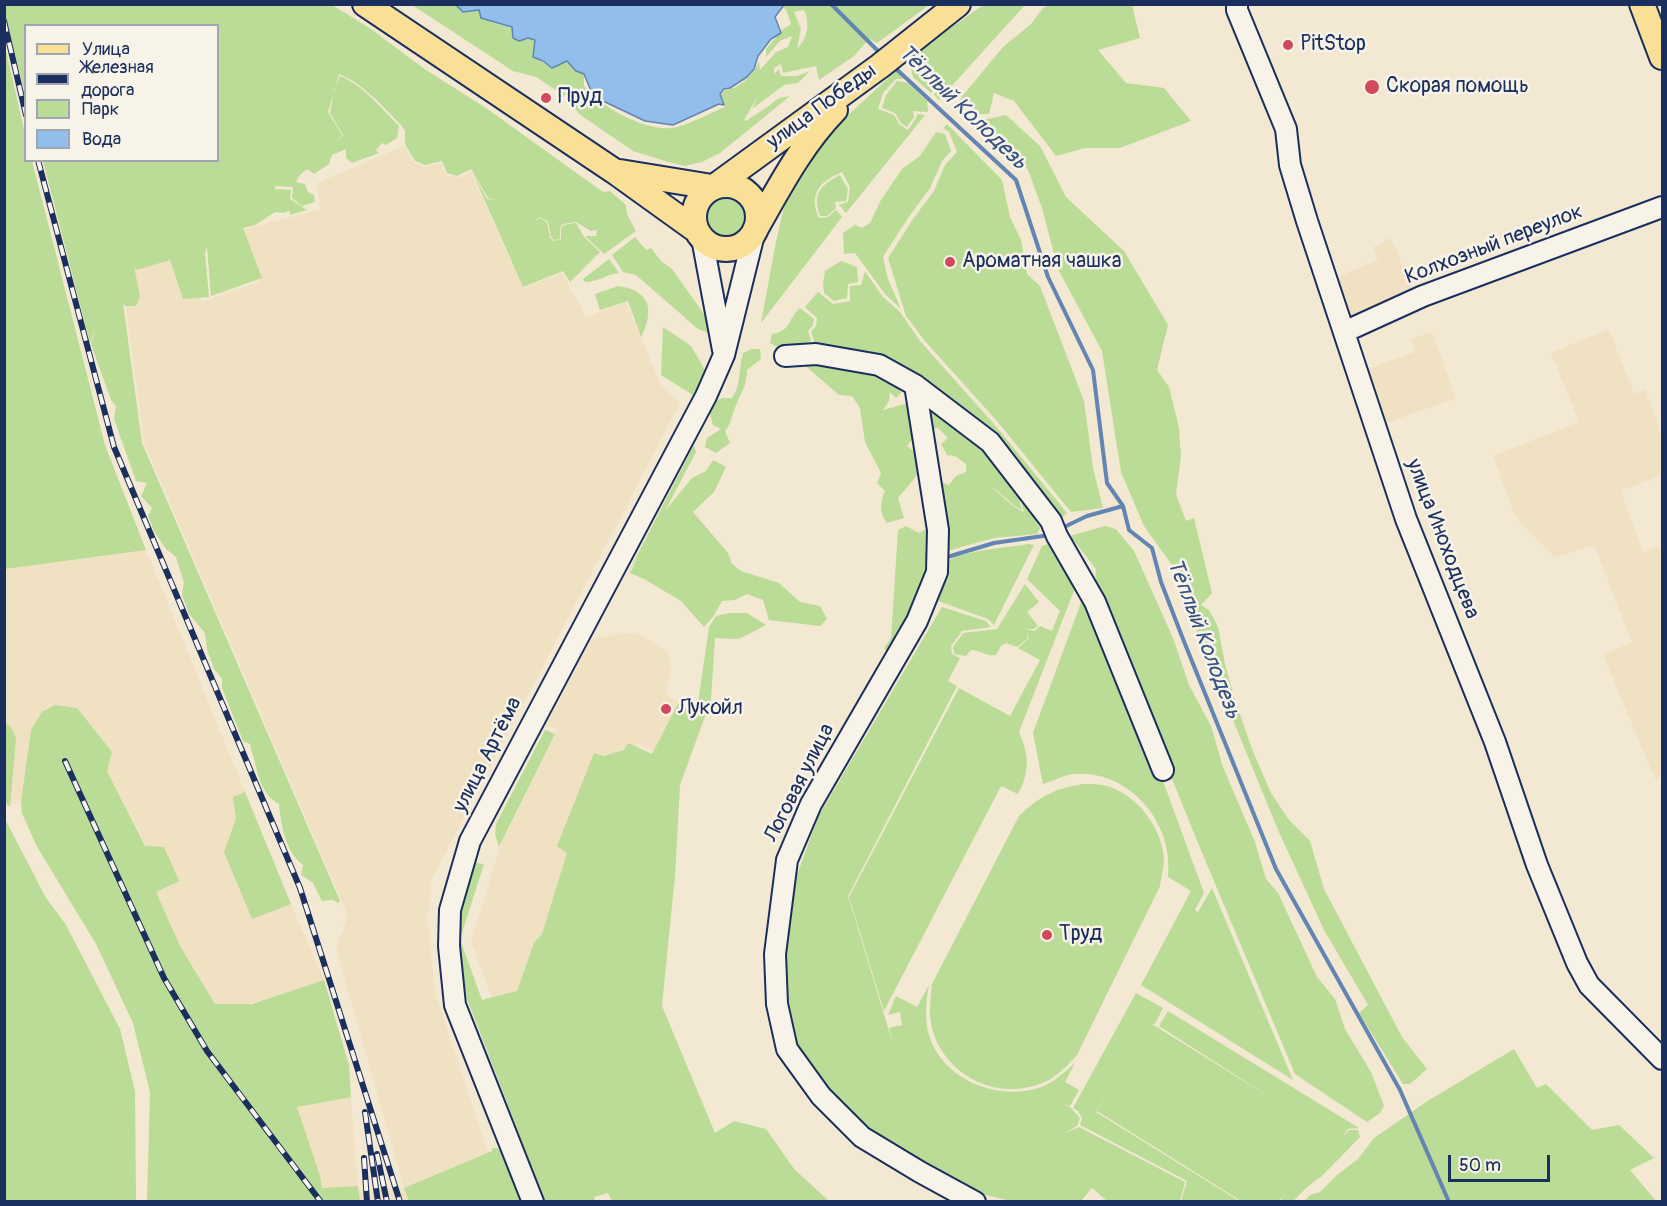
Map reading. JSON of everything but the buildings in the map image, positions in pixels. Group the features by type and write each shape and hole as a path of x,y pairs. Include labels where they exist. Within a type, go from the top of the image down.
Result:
{"main road":[{"path":"365,4 615,171 710,244 729,249 740,246 749,239 812,136 880,66"},
{"name":"улица Победы","path":"713,187 880,66 958,4"},
{"path":"1642,4 1662,57"},
{"path":"615,171 713,187 734,185 744,190 752,198 757,208 758,219 755,230"},
{"path":"699,234 694,220 694,210 704,193 713,187"}],"street":[{"name":"улица Иноходцева","path":"1237,4 1237,10 1286,129 1290,165 1406,519 1495,742 1537,865 1577,963 1589,985 1662,1059"},
{"name":"Колхозный переулок","path":"1344,332 1423,296 1662,207"},
{"name":"улица Артёма","path":"533,1202 455,1005 449,946 450,910 470,841 706,396 724,355 755,230"},
{"path":"699,234 724,355"},
{"path":"785,356 816,354 879,365 915,385 990,442 1054,528 1095,602 1163,770"},
{"name":"Логовая улица","path":"915,385 938,531 937,572 917,621 811,804 787,860 775,954 777,1004 788,1049 821,1096 861,1137 975,1202"}],"shaded area":[{"path":"404,146 414,163 425,167 441,163 446,174 459,178 470,171 523,288 562,273 586,317 626,302 661,385 680,403 431,881 427,915 435,992 488,1152 505,1148 527,1201 358,1202 321,1192 297,1106 351,1097 358,1190 404,1188 336,949 348,916 144,443 121,271 181,255 202,302 260,281 243,230 320,209 317,183"},
{"path":"1391,238 1415,296 1354,322 1335,279 1378,259 1373,247"},
{"path":"1609,329 1634,394 1645,389 1662,436 1662,475 1621,491 1643,552 1662,545 1662,776 1655,779 1603,655 1632,642 1594,545 1555,558 1516,518 1493,456 1579,422 1551,353"},
{"path":"1432,332 1456,398 1386,423 1367,369 1415,352 1411,339"},
{"path":"146,550 324,980 248,1004 215,1004 180,946 156,892 146,846 107,771 5,807 4,569"},
{"path":"623,633 638,634 667,651 671,669 666,695 687,707 662,755 638,743 634,751 612,757 604,754 567,848 577,855 527,993 493,1001 471,941 500,847 557,730 546,725 591,640"}],"green space":[{"path":"1050,4 1132,5 1140,38 1098,50 1126,83 1164,88 1191,121 1120,148 1085,148 1056,156 1014,101 994,93 989,114 977,114 960,99 1003,47 1031,24 1043,8"},
{"path":"5,5 332,5 486,108 603,192 610,191 626,205 627,214 636,231 604,254 585,236 596,236 597,230 591,231 576,222 563,224 560,228 560,239 554,240 551,237 548,221 539,217 535,222 540,218 547,222 550,238 554,241 561,239 561,228 564,225 576,223 584,237 600,252 570,282 563,271 523,287 473,174 487,199 496,200 488,198 471,169 457,176 447,173 442,161 425,165 415,161 405,144 405,131 401,125 365,90 339,74 336,85 340,76 364,91 399,126 397,138 386,145 382,143 376,150 379,153 352,163 346,158 346,149 332,155 329,164 314,174 307,169 296,182 305,184 308,192 314,195 315,202 302,206 292,198 293,187 275,186 275,189 291,190 290,199 307,210 290,215 290,211 275,212 255,225 243,228 262,278 211,296 207,247 205,253 209,297 183,299 170,260 136,270 134,266 140,297 136,306 125,306 123,303 142,443 340,901 338,903 333,900 322,901 313,883 301,875 303,865 288,845 279,804 262,786 250,744 243,741 222,688 222,679 214,669 207,649 205,633 189,614 182,595 184,583 176,557 166,549 154,531 148,516 152,508 141,496 147,483 136,481 114,419 116,406 111,400 91,344 95,329 90,343 43,162 219,162 219,24 24,24 24,89 4,12","holes":["333,94 330,113 343,135 335,143 342,135 328,112"]},
{"path":"412,5 456,5 463,12 480,10 491,22 512,28 535,40 534,57 552,68 567,61 576,71 584,74 584,86 591,94 612,109 649,126 672,128 725,107 721,95 725,90 736,87 746,80 759,61 760,70 776,52 788,47 792,36 780,41 766,57 766,49 782,30 791,24 786,9 783,8 785,5 929,5 877,43 869,39 854,56 819,80 816,66 783,73 781,64 774,68 774,74 779,69 781,76 797,76 810,71 798,83 784,85 752,109 759,94 744,120 746,121 779,98 790,96 720,153 702,162 685,166 633,151 579,114 568,98 536,77 513,71","holes":["804,10 806,35 797,48 801,29 794,12"]},
{"path":"983,5 1025,5 939,100 934,95 942,82 950,77 941,82 931,93 913,77 910,63 923,54 919,52 927,45"},
{"path":"5,46 24,130 24,162 32,162 105,445 146,550 5,569"},
{"path":"896,71 904,79 896,79 883,93 878,109 894,115 899,124 908,130 917,114 925,115 846,213 839,205 848,202 850,187 842,172 818,189 815,202 819,218 828,217 836,210 842,217 761,323 785,202 794,179 820,141"},
{"path":"897,81 908,83 927,101 928,112 913,111 914,117 907,127 901,123 895,113 882,108 886,95"},
{"path":"1006,115 1040,146 1066,197 1124,251 1168,325 1157,370 1169,387 1179,428 1181,457 1176,494 1186,521 1194,518 1212,593 1201,605 1209,610 1218,627 1235,700 1252,749 1271,793 1289,820 1310,841 1324,889 1402,1037 1427,1069 1410,1084 1403,1084 1359,1013 1368,1005 1324,930 1278,830 1199,637 1174,568 1144,526 1121,472 1102,351 1058,269 1042,208 1028,170 983,120"},
{"path":"947,124 1002,180 1010,217 1021,240 1027,274 1040,286 1084,401 1093,468 1103,508 1071,512 997,421 924,340 906,316 888,258 934,191 945,165 957,152 949,132 943,128"},
{"path":"936,132 945,134 951,151 942,161 930,188 883,257 888,279 901,309 885,294 855,253 844,254 843,233 855,225 862,228 870,223 881,200 902,169 920,156"},
{"path":"840,175 848,189 846,201 835,202 836,208 827,216 820,216 817,201 820,191 828,182"},
{"path":"726,196 740,202 746,216 740,230 726,236 712,230 706,216 712,202"},
{"path":"635,237 646,250 651,248 661,261 672,269 711,324 709,333 698,329 636,275 623,272 612,255"},
{"path":"609,259 619,273 585,282 583,279"},
{"path":"841,261 857,267 858,282 848,284 847,298 834,301 824,293 825,271"},
{"path":"865,271 882,296 900,312 920,341 994,424 1067,513 1058,521 992,438 917,372 882,359 812,347 814,340 811,332 816,326 817,318 805,307 818,292 833,304 850,301 850,286 861,285"},
{"path":"618,286 637,292 647,303 648,318 641,337 628,301 600,310 595,294"},
{"path":"800,308 814,319 808,331 811,340 807,346 793,344 785,351 770,343 772,334 787,327"},
{"path":"663,327 691,346 705,370 693,395 661,375"},
{"path":"752,349 760,349 761,359 747,370 744,388 725,431 730,443 716,453 705,447 707,438 721,429 713,425 710,414 713,403 722,398 732,398 739,381 743,353"},
{"path":"801,362 872,370 884,375 901,393 896,398 890,392 889,401 883,410 905,404 913,415 917,433 907,446 915,453 920,466 914,479 898,498 904,518 887,523 883,515 881,503 885,491 877,483 881,473 865,442 860,408 852,396 839,395"},
{"path":"931,412 944,413 986,450 1017,491 1022,510 991,488 1014,507 1024,512 1019,493 1040,528 1037,534 994,538 947,551 946,506 936,494 938,481 949,485 956,476 966,472 966,464 955,456 947,455 941,444 948,438 938,428 927,430 924,419"},
{"path":"694,445 696,452 665,511 692,478 706,471 713,460 726,467 714,492 693,512 728,553 732,564 741,571 779,583 800,602 820,606 827,619 820,626 769,620 763,600 747,594 735,600 722,601 704,627 681,601 630,573 639,555 628,573"},
{"path":"906,526 919,533 932,526 930,561 900,639 886,651 884,648 891,638 898,530"},
{"path":"1105,526 1116,529 1134,551 1173,638 1189,685 1211,726 1223,767 1255,842 1266,879 1278,893 1317,977 1335,999 1345,1029 1371,1072 1384,1106 1380,1113 1367,1122 1295,1074 1095,589 1096,569 1070,536"},
{"path":"1056,541 1077,583 1019,732 1025,748 1027,763 1025,778 1018,794 1001,786 884,1011 849,897 959,688 1010,716 1040,660 1018,648 1029,638 1026,630 1028,638 1017,647 1006,643 1001,646 996,655 971,650 966,656 954,654 953,647 963,633 997,629 1025,584 1039,602 1027,612 1038,626 1034,629 1025,629 1035,631 1040,626 1052,631 1060,611 1027,579 1042,546"},
{"path":"1034,545 994,625 988,619 938,601 940,583 947,578 940,582 950,560 975,552"},
{"path":"1083,597 1159,770 1204,893 1195,910 1198,912 1212,888 1293,1080 1141,985 1191,891 1168,877 1168,857 1164,838 1156,820 1144,804 1130,791 1113,781 1094,775 1074,774 1043,784 1033,733"},
{"path":"942,607 986,621 991,627 962,631 951,646 952,654 960,658 948,681 957,686 848,896 893,1044 889,1028 902,1025 900,1012 888,1015 896,996 917,1007 929,985 926,1022 929,1035 946,1064 958,1075 988,1089 1022,1091 1048,1084 1075,1063 1065,1082 1079,1090 1070,1106 1060,1103 1070,1107 1080,1118 1077,1126 1063,1134 1079,1127 1185,1182 1180,1201 1107,1201 1092,1188 1081,1201 1010,1201 962,1189 860,1125 802,1058 784,999 783,956 792,889 818,817"},
{"path":"747,613 766,625 739,639 715,638 711,700 680,785 675,876 662,1006 715,1133 734,1121 766,1129 794,1169 829,1201 612,1202 608,1193 594,1197 595,1201 545,1201 467,999 454,927 469,866 476,863 484,864 460,939 482,1000 517,991 534,943 542,934 567,853 557,846 594,753 603,756 624,750 628,743 652,754 678,704 697,710 709,627 716,616"},
{"path":"55,705 77,708 112,752 107,771 145,846 164,847 179,881 156,892 180,946 215,1004 252,1004 324,980 349,1065 351,1097 297,1107 322,1188 358,1186 360,1201 147,1201 150,1092 133,1023 96,944 36,845 22,813 21,802 31,730 42,712"},
{"path":"4,722 11,727 16,738 10,807 5,802"},
{"path":"545,730 555,734 499,847 495,834 496,824"},
{"name":"Труд","path":"1083,784 1104,785 1118,791 1129,797 1147,815 1163,850 1164,862 1160,886 1077,1055 1054,1076 1037,1085 1021,1089 1005,1089 975,1081 951,1062 934,1035 930,1003 932,984 1019,816 1048,794"},
{"path":"245,792 291,904 252,919 224,852 236,819 233,797"},
{"path":"5,819 46,898 66,925 120,1029 135,1091 136,1201 5,1201"},
{"path":"1136,993 1163,1008 1155,1024 1152,1024 1279,1103 1159,1026 1168,1011 1359,1128 1348,1129 1341,1139 1349,1130 1358,1130 1360,1137 1294,1201 1280,1201 1285,1195 1278,1201 1241,1201 1097,1111 1131,1056 1096,1112 1239,1201 1181,1201 1187,1181 1080,1125 1082,1118 1073,1108"},
{"path":"1514,1049 1537,1088 1546,1084 1592,1130 1619,1125 1654,1158 1630,1170 1656,1201 1304,1201 1310,1195 1320,1192 1358,1159 1374,1138 1426,1102"},
{"path":"492,1148 497,1148 502,1153 522,1201 409,1201 404,1188 492,1151"}],"water":[{"path":"456,5 784,5 775,17 781,33 771,39 758,56 754,69 747,77 730,88 724,89 720,94 724,105 719,104 673,125 645,121 603,101 591,91 584,74 576,71 567,61 552,68 533,57 535,40 528,38 519,41 513,38 512,27 481,18 479,10 463,12"}],"waterway":[{"name":"Тёплый Колодезь","path":"831,4 881,54"},
{"name":"Тёплый Колодезь","path":"893,66 1016,180 1048,277 1093,370 1107,483 1123,506 1129,530 1152,548 1161,582 1183,639 1276,869 1400,1090 1449,1202"},
{"path":"1062,528 1087,516 1123,506"},
{"path":"944,558 994,543 1050,535"}],"railway":[{"path":"4,21 24,106"},
{"path":"39,162 114,447 300,888 400,1202"},
{"path":"65,761 164,978 207,1051 321,1202"},
{"path":"365,1112 378,1202"},
{"path":"377,1154 387,1202"},
{"path":"364,1158 367,1202"}],"place":[{"name":"PitStop","path":"1288,45"},
{"name":"Скорая помощь","path":"1372,87"},
{"name":"Пруд","path":"546,98"},
{"name":"Ароматная чашка","path":"950,262"},
{"name":"Лукойл","path":"666,709"},
{"name":"Труд","path":"1047,935"}]}
